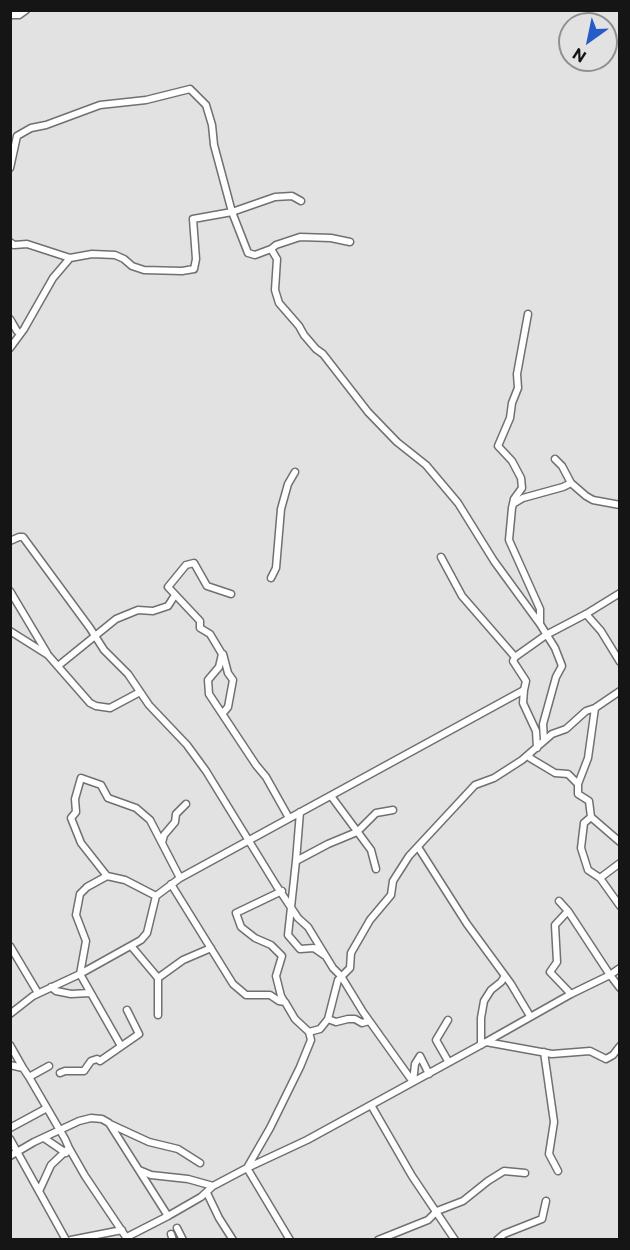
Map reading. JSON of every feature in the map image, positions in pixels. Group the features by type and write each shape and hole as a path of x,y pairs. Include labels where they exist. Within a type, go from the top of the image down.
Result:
{"street":[{"path":"10,15 19,15 26,11"},
{"path":"11,167 17,136 31,128 46,125 100,105 146,100 190,89 206,105 232,212 248,253 255,255 300,237 331,238 350,242"},
{"path":"10,242 14,245 27,244 70,258 102,254 115,255 132,266 144,270 182,271 194,268 196,259 193,219 232,212 275,197 292,196 301,201"},
{"path":"271,249 277,259 275,290 279,303 310,342 323,354 368,412 397,442 426,465 458,503 494,561 555,648 562,666 556,677 543,724 544,740"},
{"path":"10,348 24,330 53,278 70,258"},
{"path":"528,314 517,375 518,388 499,444 521,478 522,488 513,504 509,542 540,609 540,624"},
{"path":"10,319 17,331"},
{"path":"555,459 562,466 571,483 593,500 620,505"},
{"path":"271,578 276,568 281,509 288,484 295,472"},
{"path":"513,504 523,498 563,488 571,483"},
{"path":"10,542 23,537 104,650 128,674 149,705 187,745 298,918 308,927 369,1022 413,1082"},
{"path":"441,556 462,596 515,657"},
{"path":"223,713 228,707 233,680 228,673 222,654 210,634 200,628 200,621 168,587 186,564 194,563 207,586 231,594"},
{"path":"10,591 48,655 90,703 110,708 140,692"},
{"path":"537,748 536,731 524,703 524,690 527,684 513,662 515,657 546,635 620,593"},
{"path":"58,666 116,619 138,610 153,611 168,606 175,595"},
{"path":"586,614 601,632 620,662"},
{"path":"10,631 48,655"},
{"path":"222,654 219,667 207,684 212,699 271,784 289,818"},
{"path":"10,1014 38,993 80,974 141,940 147,933 156,896 180,878 524,690"},
{"path":"309,1032 320,1029 328,1019 336,987 341,976 350,968 351,953 379,907 391,895 393,881 408,856 475,785 494,778 537,748 552,734 566,729 586,711 596,708 620,691"},
{"path":"596,708 588,758 578,784 578,794 589,801 591,817 620,843"},
{"path":"529,754 530,758 555,773 568,774 578,784"},
{"path":"156,896 125,880 107,876 81,843 71,818 76,812 75,799 81,778 100,785 108,798 136,808 150,820 180,878"},
{"path":"331,796 371,850 376,869"},
{"path":"162,844 164,835 175,822 176,814 186,804"},
{"path":"296,861 357,832 376,813 393,810"},
{"path":"300,812 288,935 300,949 314,948 326,957"},
{"path":"591,817 584,823 581,848 588,870 600,878 620,906"},
{"path":"418,847 530,1016"},
{"path":"600,878 620,863"},
{"path":"107,876 87,887 80,894 76,915 86,941 80,974 121,1046"},
{"path":"171,884 233,984 246,995 270,995 285,1002"},
{"path":"247,1168 270,1128 311,1040 309,1032 295,1019 281,996 276,976 282,956 271,945 255,938 241,927 236,913 282,891"},
{"path":"559,901 620,988"},
{"path":"568,911 555,926 557,962 550,972 571,993"},
{"path":"10,946 38,993"},
{"path":"132,946 158,978 158,1015"},
{"path":"158,978 183,960 211,948"},
{"path":"44,1138 74,1157 128,1238 207,1193 213,1186 307,1140 620,968"},
{"path":"484,1043 481,1018 484,1001 505,976"},
{"path":"51,987 70,994 89,993"},
{"path":"60,1073 84,1071 91,1061 97,1059 100,1061 116,1052 139,1034 127,1010"},
{"path":"328,1019 336,1022 348,1019 355,1019 362,1023 369,1022"},
{"path":"448,1020 436,1040 448,1061"},
{"path":"484,1043 544,1053 590,1051 606,1059 613,1055 620,1046"},
{"path":"10,1045 60,1130 66,1150"},
{"path":"544,1053 554,1122 549,1154 558,1171"},
{"path":"413,1082 420,1056 429,1074"},
{"path":"10,1065 23,1068"},
{"path":"29,1077 48,1066"},
{"path":"371,1105 412,1176 455,1239"},
{"path":"10,1128 47,1108"},
{"path":"10,1156 79,1121 91,1118 102,1119 149,1142 178,1149 200,1163"},
{"path":"109,1124 168,1216"},
{"path":"10,1139 69,1239 122,1230"},
{"path":"40,1189 51,1165 66,1150"},
{"path":"247,1168 290,1239"},
{"path":"138,1170 213,1186"},
{"path":"378,1239 428,1220 438,1211 463,1201 504,1171 525,1173"},
{"path":"207,1193 219,1218 233,1239"},
{"path":"497,1239 542,1219 546,1201"},
{"path":"177,1228 183,1239"}]}
